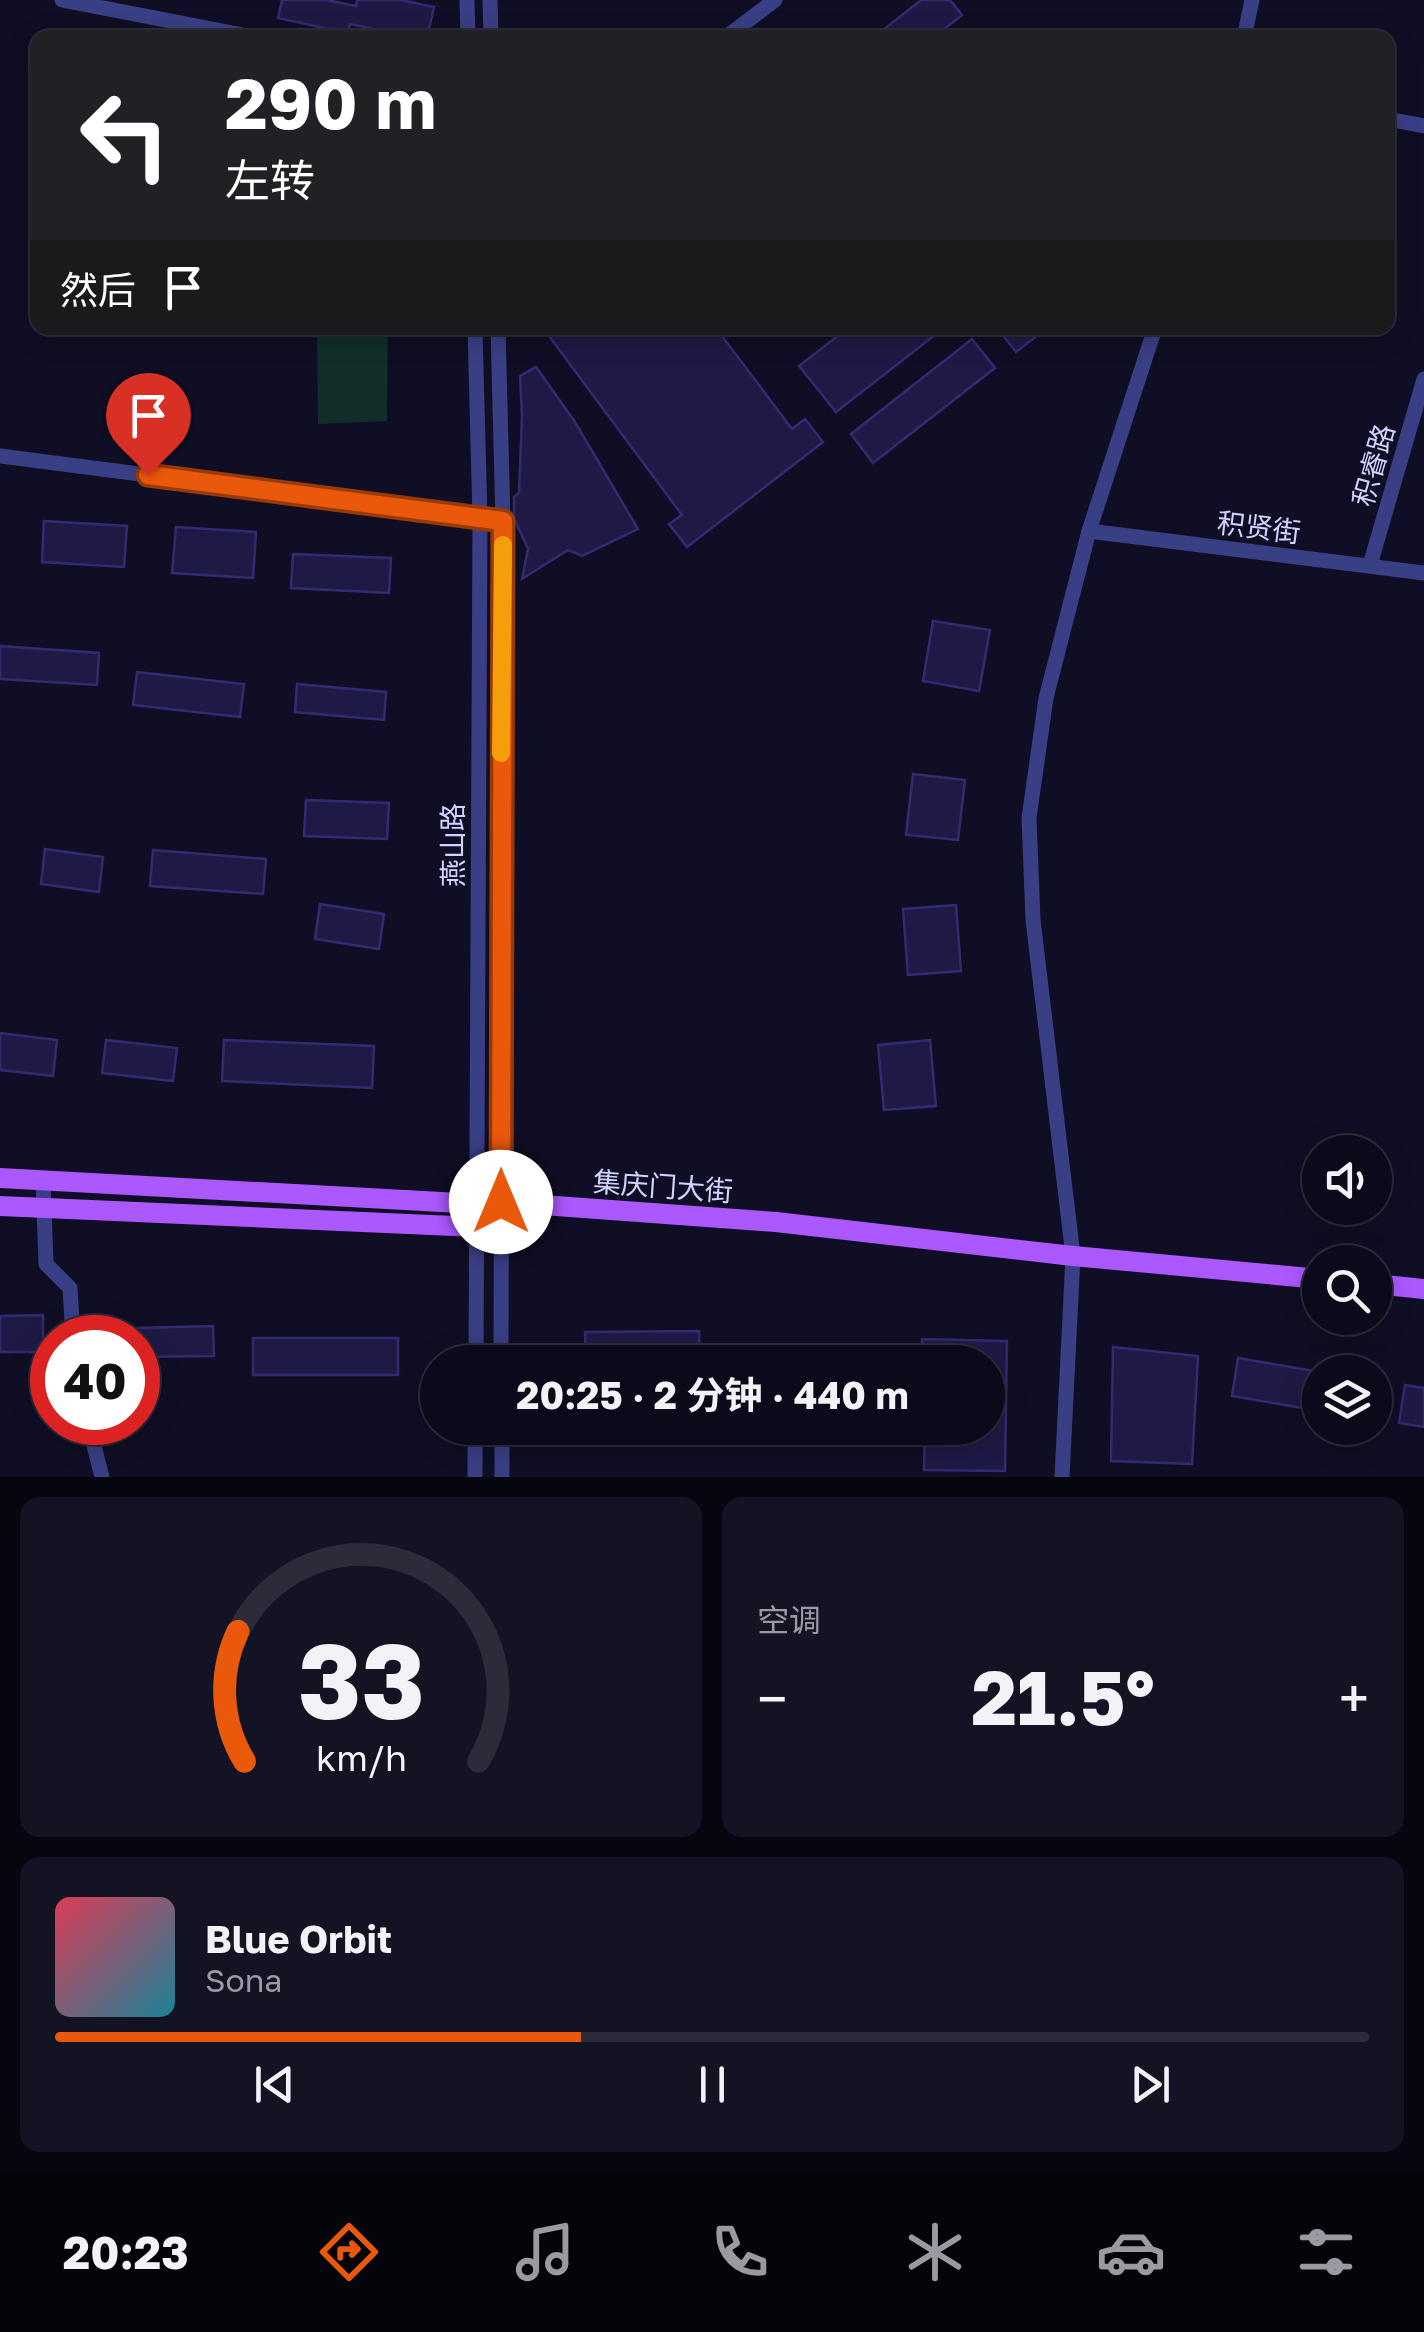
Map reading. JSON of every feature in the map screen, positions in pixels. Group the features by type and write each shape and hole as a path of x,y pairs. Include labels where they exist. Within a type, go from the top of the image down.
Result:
{"main road":[{"name":"集庆门大街","path":"0,1178 478,1204 501,1202 776,1222 1302,1277"},
{"path":"0,1206 500,1228"},
{"path":"1392,1286 1424,1289"}],"street":[{"path":"62,0 217,30"},
{"path":"467,0 468,30"},
{"path":"490,0 491,30"},
{"path":"736,30 776,0"},
{"path":"1246,30 1252,0"},
{"path":"1395,120 1424,126"},
{"name":"燕山路","path":"475,335 480,518 476,1345"},
{"name":"燕山路","path":"498,335 503,521 502,1345"},
{"path":"1062,1477 1073,1256 1033,920 1029,818 1046,698 1089,532 1153,335"},
{"name":"积睿路","path":"1370,565 1424,379"},
{"path":"0,456 503,521"},
{"name":"积贤街","path":"1089,532 1424,573"},
{"path":"43,1180 46,1264 70,1288 71,1315"},
{"path":"94,1445 102,1477"},
{"path":"475,1445 475,1477"},
{"path":"502,1445 502,1477"}],"green space":[{"path":"317,335 388,335 387,421 318,424"}],"building":[{"path":"282,0 327,0 356,6 357,0 401,0 434,7 429,30 378,30 350,24 349,30 334,30 278,18"},
{"path":"921,0 950,0 962,15 943,30 883,30"},
{"path":"548,335 721,335 792,429 805,419 823,442 687,547 669,524 682,515"},
{"path":"839,335 935,335 836,412 799,366"},
{"path":"1003,335 1038,335 1016,352"},
{"path":"972,339 995,368 873,463 851,434"},
{"path":"536,367 575,422 638,529 582,556 568,550 522,579 528,549 514,518 514,497 519,493 520,376"},
{"path":"44,521 127,526 124,567 42,562"},
{"path":"176,527 256,532 253,578 172,573"},
{"path":"293,554 391,558 389,593 291,588"},
{"path":"933,621 990,630 979,691 923,681"},
{"path":"0,646 99,653 97,685 0,679"},
{"path":"137,672 244,684 240,717 133,705"},
{"path":"297,684 386,692 384,720 295,712"},
{"path":"913,774 965,780 958,840 906,835"},
{"path":"306,800 389,803 387,839 304,836"},
{"path":"45,849 103,857 99,892 41,884"},
{"path":"153,850 266,859 263,894 150,886"},
{"path":"320,904 384,914 379,949 315,939"},
{"path":"956,905 961,971 908,975 903,909"},
{"path":"0,1033 57,1040 53,1076 0,1070"},
{"path":"106,1040 177,1048 173,1081 102,1073"},
{"path":"224,1040 374,1046 372,1088 222,1081"},
{"path":"930,1040 936,1106 884,1110 878,1045"},
{"path":"30,1315 30,1352 0,1352 0,1316"},
{"path":"213,1326 214,1356 160,1357 160,1327"},
{"path":"699,1331 699,1345 585,1345 585,1332"},
{"path":"253,1338 398,1338 398,1375 253,1375"},
{"path":"922,1339 1007,1341 1005,1471 924,1470 925,1445 1005,1445 1005,1345 922,1345"},
{"path":"1113,1347 1198,1356 1192,1464 1111,1461"},
{"path":"1238,1358 1302,1369 1302,1408 1232,1396"},
{"path":"1405,1385 1424,1388 1424,1427 1399,1423"}],"slow traffic":[{"path":"501,753 503,545"}],"route":[{"path":"148,475 503,521 501,1202"}]}
